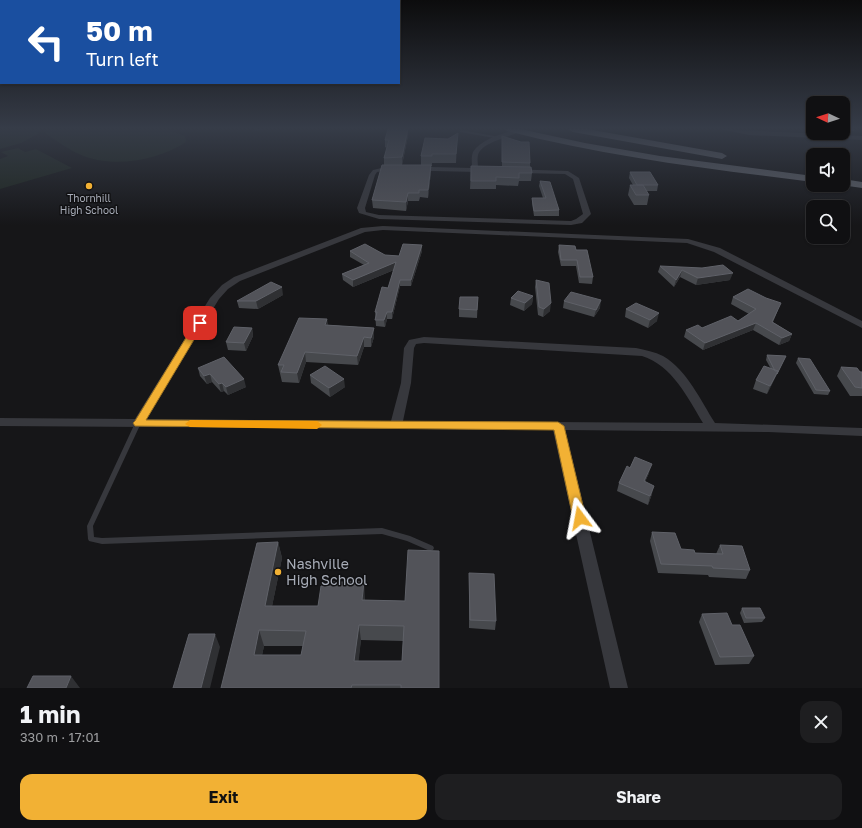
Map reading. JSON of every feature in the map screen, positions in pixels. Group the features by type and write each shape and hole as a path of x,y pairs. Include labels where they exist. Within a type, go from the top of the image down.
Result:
{"highway":[{"path":"674,161 806,178"},
{"path":"748,161 806,168"},
{"path":"850,174 862,175"},
{"path":"850,183 862,185"}],"street":[{"path":"475,161 475,169"},
{"path":"382,169 475,169 566,172 572,174 576,178 587,214 579,221 570,223 379,217 363,213 361,208 372,175 382,169"},
{"path":"138,423 215,298 225,287 237,279 364,230 383,228 688,241 717,250 862,325"},
{"path":"396,426 406,383 409,348 413,342 424,340 636,351 649,354 661,360 677,377 712,428"},
{"path":"0,422 558,426 862,432"},
{"path":"558,426 619,688"}],"lane":[{"path":"138,423 90,526 91,539 109,540 382,531 408,538 430,548"}],"shaded area":[{"path":"0,161 59,161 72,168 0,189"},
{"path":"106,161 132,161 119,162"}],"building":[{"path":"530,161 530,163 502,162"},
{"path":"382,165 431,165 428,190 419,190 419,193 408,193 406,202 372,200"},
{"path":"471,166 531,167 532,173 519,173 519,178 496,177 496,181 471,181"},
{"path":"630,172 650,172 658,185 637,185"},
{"path":"540,181 550,182 559,210 534,211 532,198 546,198"},
{"path":"630,185 643,185 649,195 636,195"},
{"path":"365,244 385,255 399,256 403,244 422,245 411,280 400,280 392,312 387,312 384,320 375,320 377,312 375,312 382,287 388,288 396,262 353,280 342,274 369,263 350,251"},
{"path":"559,245 575,246 576,250 587,250 593,277 580,277 577,260 561,260"},
{"path":"723,265 733,273 698,278 682,270 676,280 660,266 702,268"},
{"path":"536,280 549,283 551,303 544,309 539,307"},
{"path":"271,282 282,287 256,301 237,301"},
{"path":"748,289 766,298 781,303 772,322 792,334 782,338 756,323 705,343 686,330 698,325 702,328 731,316 738,321 756,309 733,297"},
{"path":"518,291 533,296 525,303 511,298"},
{"path":"571,292 601,300 596,310 564,301"},
{"path":"460,297 478,297 477,310 459,309"},
{"path":"636,303 659,313 650,320 626,309"},
{"path":"299,318 327,319 325,325 374,328 371,338 364,337 357,356 305,352 297,373 281,372 284,365 278,365"},
{"path":"234,327 252,328 244,343 226,342"},
{"path":"767,355 786,356 777,374 778,371 775,371"},
{"path":"224,357 244,379 226,387 222,383 219,384 210,374 204,376 198,368"},
{"path":"798,358 810,359 830,391 816,390"},
{"path":"325,366 344,379 329,388 310,375"},
{"path":"764,366 778,371 770,386 756,380"},
{"path":"841,367 857,368 860,372 862,372 862,388 855,387"},
{"path":"635,457 652,464 644,481 654,486 650,496 619,483 627,466 630,468"},
{"path":"652,532 675,533 681,549 694,550 695,553 723,554 720,545 742,546 750,570 713,568 712,566 661,564"},
{"path":"278,542 265,606 318,606 321,586 331,586 332,582 364,582 362,600 405,601 408,550 439,551 439,688 401,688 401,685 352,685 351,688 221,688 257,543","holes":["359,625 404,626 402,661 354,661","259,630 306,631 301,655 254,655"]},
{"path":"469,573 494,574 496,621 470,620"},
{"path":"742,608 760,608 765,618 746,618"},
{"path":"727,613 732,625 740,625 754,656 720,657 702,614"},
{"path":"189,634 215,634 201,688 173,688"},
{"path":"33,676 71,676 66,688 27,688"}],"slow traffic":[{"path":"190,424 317,425"}],"place":[{"name":"Thornhill High School","path":"89,186"},
{"name":"Nashville High School","path":"278,572"}],"route":[{"path":"200,323 138,423 558,426 580,518"}]}
